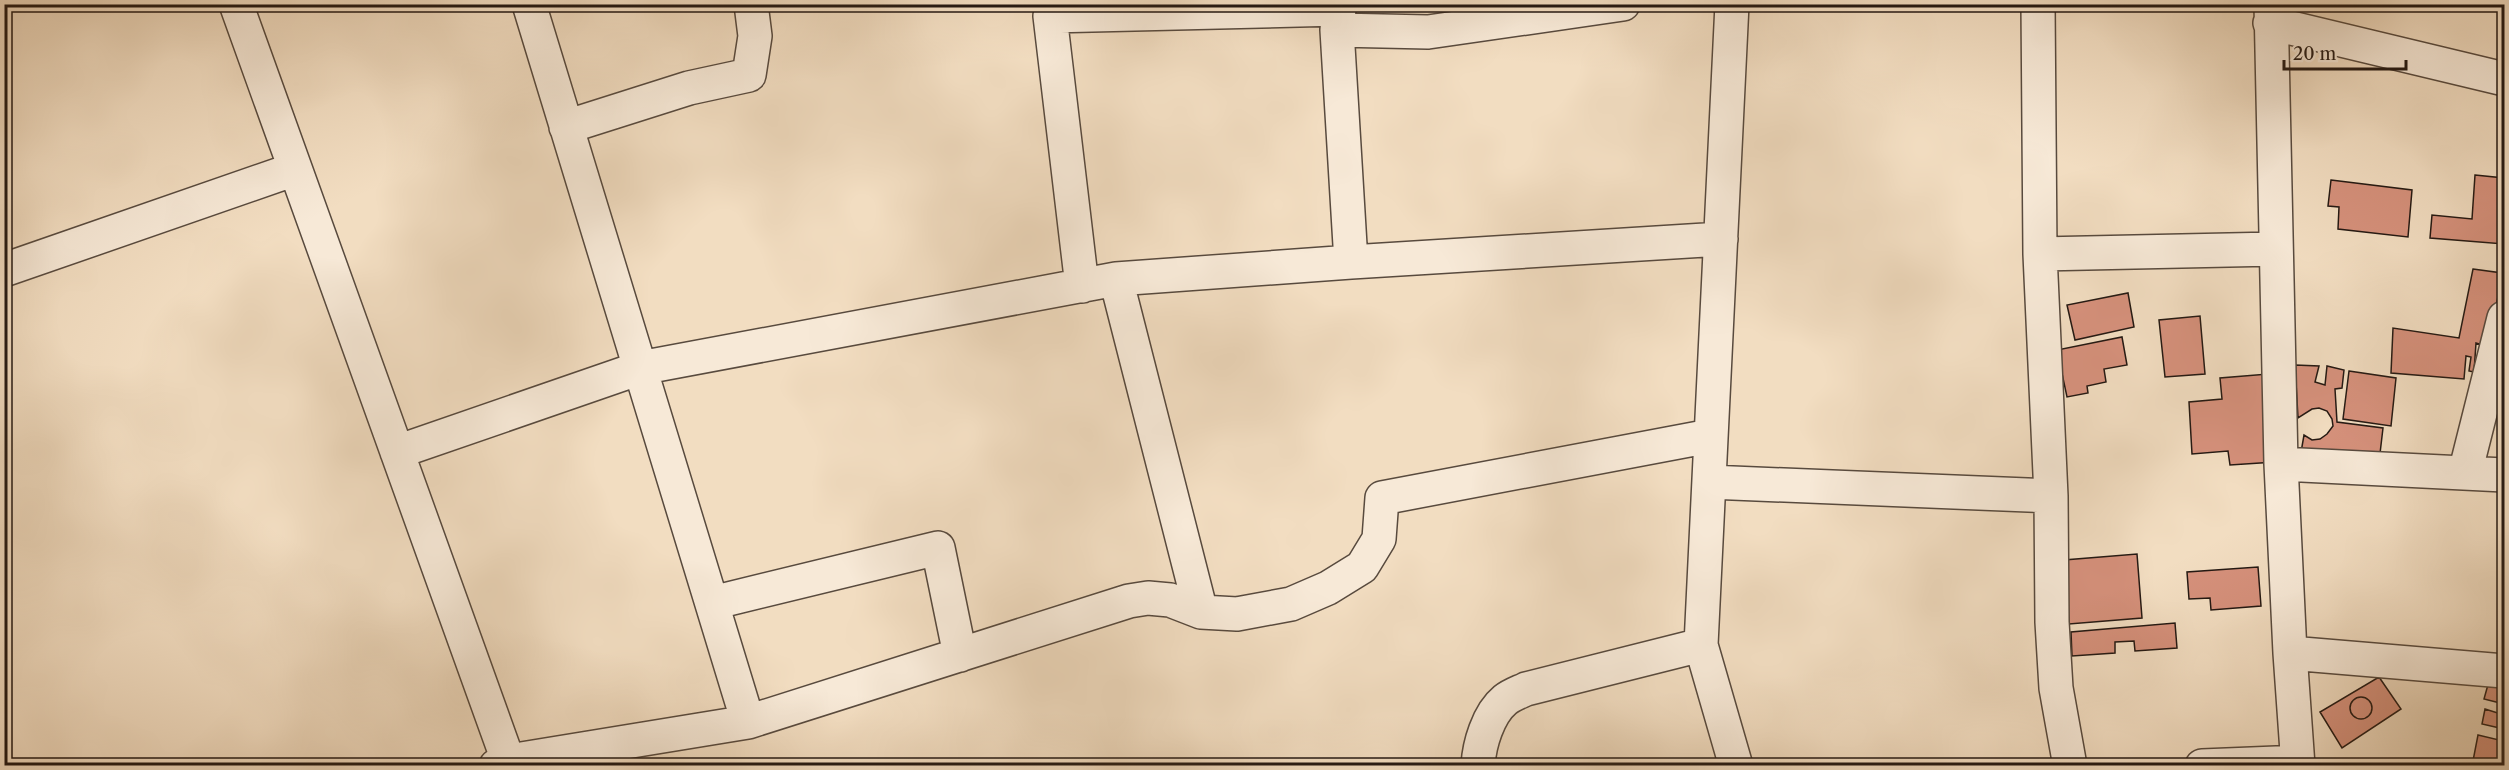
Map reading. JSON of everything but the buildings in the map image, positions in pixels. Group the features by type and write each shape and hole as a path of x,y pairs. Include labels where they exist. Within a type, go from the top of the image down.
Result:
{"street":[{"path":"236,4 397,452 505,764 748,722 1129,601 1148,598 1170,600 1201,612 1237,614 1291,604 1329,588 1362,567 1379,539 1382,498 1710,436"},
{"path":"529,4 748,722"},
{"path":"567,127 689,88 749,75 754,36 751,4"},
{"path":"1082,286 1050,16 1338,14 1428,32 1623,4"},
{"path":"1732,4 1701,645 1736,765"},
{"path":"2038,4 2040,254 2051,496 2052,622 2056,688 2070,765"},
{"path":"1338,14 1351,262"},
{"path":"2202,765 2298,764 2281,464 2270,14 2505,79"},
{"path":"4,270 295,169"},
{"path":"397,452 640,368 1116,279 1720,238"},
{"path":"2040,254 2276,249"},
{"path":"1116,279 1201,612"},
{"path":"2465,472 2505,318"},
{"path":"2281,464 2465,472 2505,476"},
{"path":"1709,482 2051,496"},
{"path":"712,603 938,548 960,655"},
{"path":"1478,765 1479,749 1491,720 1504,700 1526,688 1701,645"},
{"path":"2290,653 2505,671"}]}
